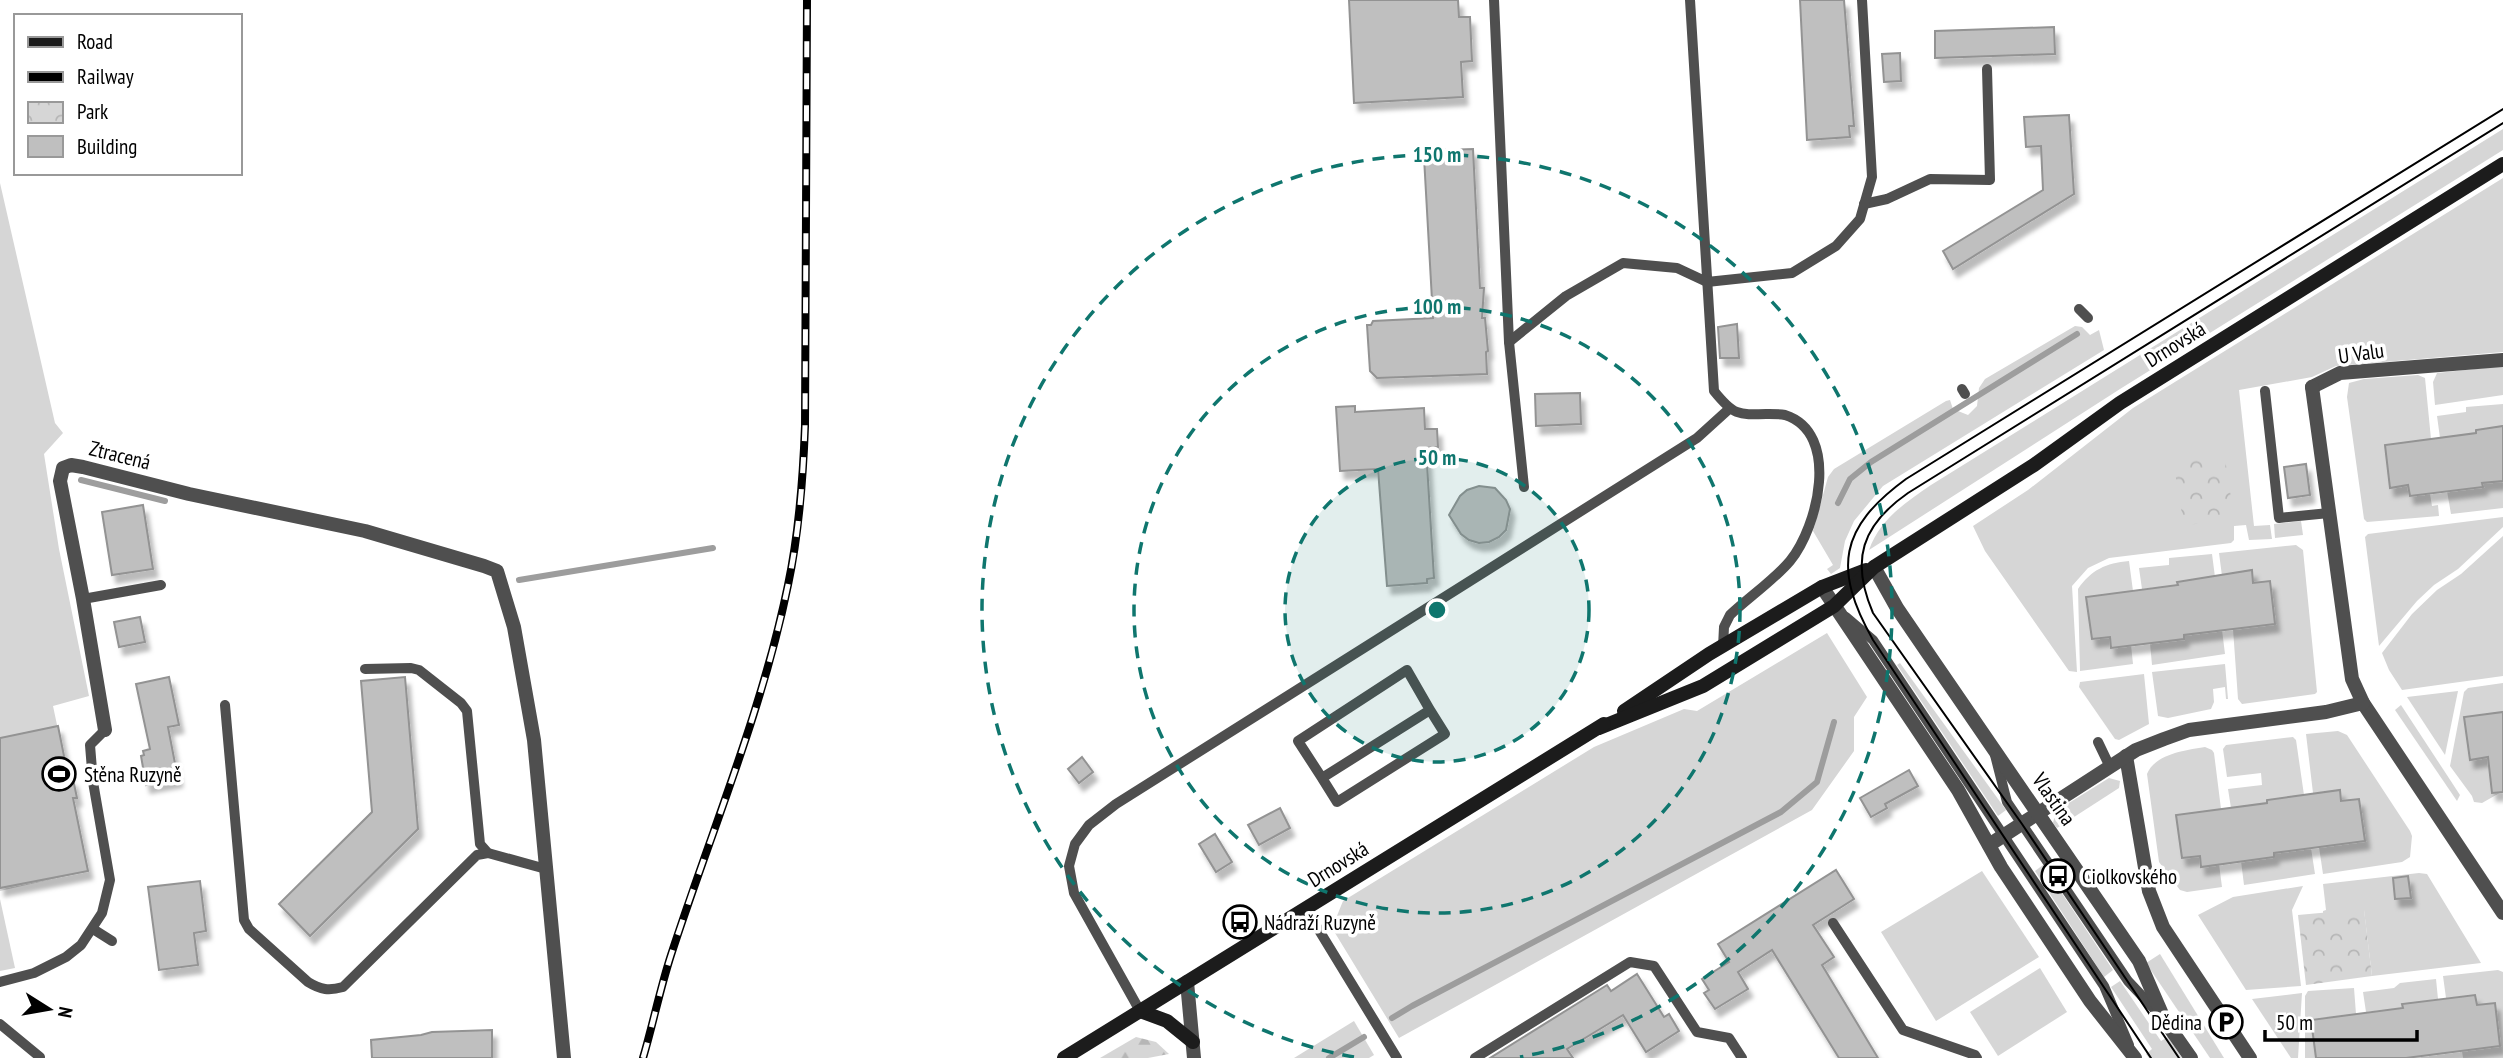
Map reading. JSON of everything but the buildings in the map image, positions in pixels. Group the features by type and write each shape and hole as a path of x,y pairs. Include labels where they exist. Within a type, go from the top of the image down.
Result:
{"main road":[{"name":"Drnovská","path":"1064,1058 1599,727 1723,647 1822,587 1874,567 2034,466 2120,402 2503,164"},
{"name":"Drnovská","path":"1599,727 1703,686 1834,606 1874,567"},
{"path":"1140,1011 1167,1021 1193,1042"}],"street":[{"name":"U Valu","path":"2363,703 2353,679 2312,387 2340,373 2503,360"},
{"name":"Ztracená","path":"104,730 83,599 60,481 63,468 71,465 189,494 365,531 484,566 497,572 514,627 534,740 547,869"},
{"name":"Vlastina","path":"1874,567 1897,608 2138,961 2165,1021 2191,1058"},
{"path":"1822,587 1958,790 1989,845 2090,1001 2134,1056"},
{"path":"1989,845 2136,750 2189,730 2326,712 2363,703 2503,913"},
{"path":"2126,756 2149,891 2163,928 2250,1058"},
{"path":"547,869 564,1058"},
{"path":"1187,982 1194,1058"}],"lane":[{"path":"1494,0 1510,342 1524,487"},
{"path":"1690,0 1714,391 1729,410 1744,415 1784,414 1805,425 1816,446 1820,468 1817,495 1806,532 1790,560 1730,615 1724,626 1723,647"},
{"path":"1510,342 1566,296 1623,263 1677,268 1707,282 1792,273 1836,246 1860,219 1872,177 1862,0"},
{"path":"1864,204 1887,199 1930,179 1990,180 1987,69"},
{"path":"2079,309 2088,318"},
{"path":"2264,391 2279,518 2329,513"},
{"path":"1140,1011 1074,893 1069,866 1075,844 1089,825 1127,797 1697,438 1729,410"},
{"path":"83,599 162,585"},
{"path":"1834,606 1873,640 2109,993 2134,1056"},
{"path":"365,669 419,670 461,703 467,711 480,844 488,853"},
{"path":"1407,670 1430,710 1445,734 1338,802 1298,741 1407,670"},
{"path":"225,705 244,920 249,929 319,989 344,987 477,855 488,853 547,869"},
{"path":"1322,778 1430,710"},
{"name":"Ztracená","path":"93,929 102,914 110,880 93,782 90,745 104,730"},
{"path":"2098,742 2110,766"},
{"path":"1994,750 2007,802 2127,981 2165,1021"},
{"path":"1306,909 1396,1058"},
{"path":"1833,923 1903,1030 1978,1058"},
{"path":"0,982 34,973 65,957 80,945 93,929 112,940"},
{"path":"1475,1058 1630,962 1654,966 1697,1032 1729,1038 1742,1058"},
{"path":"0,1024 40,1057"}],"green space":[{"path":"2503,129 2503,150 2120,389 1869,550 1887,521 1903,505 1931,485"},
{"path":"2503,178 2503,352 2336,366 2312,377 2239,390 2254,526 2270,525 2272,539 2249,540 2246,525 2234,526 2234,540 2231,543 2109,558 2088,568 2072,586 2077,672 2069,671 1985,551 1973,526 2028,490 2133,408"},
{"path":"0,183 55,423 63,433 44,454 59,549 89,696 53,706 88,871 0,891"},
{"path":"2075,326 2082,327 2090,335 2099,330 2104,350 1883,486 1854,521 1845,541 1840,568 1831,574 1827,569 1833,565 1813,531 1828,477 1834,469 1946,401 1950,400 1953,409 1968,415 1977,406 1979,388 1985,379"},
{"path":"2503,366 2503,395 2435,405 2433,382 2437,373"},
{"path":"2418,375 2425,378 2431,439 2385,445 2390,488 2408,485 2410,496 2430,494 2432,506 2438,505 2439,516 2367,522 2364,519 2347,397 2349,383 2364,379"},
{"path":"2503,404 2503,426 2476,430 2478,444 2440,438 2437,416 2466,412 2466,407"},
{"path":"2224,452 2234,517 2184,526 2173,460"},
{"path":"2481,473 2503,481 2503,508 2451,514 2447,491 2483,487"},
{"path":"2503,517 2503,527 2458,569 2434,585 2417,601 2379,646 2365,537 2368,534"},
{"path":"2301,521 2303,535 2275,538 2274,524"},
{"path":"2503,536 2503,676 2402,690 2382,653 2412,614"},
{"path":"2296,545 2303,550 2317,692 2242,704 2238,699 2233,629 2270,581 2252,583 2252,570 2222,576 2219,553"},
{"path":"2212,554 2215,577 2178,582 2179,596 2159,587 2142,589 2139,568 2169,565 2169,558"},
{"path":"2129,561 2133,591 2086,597 2092,639 2110,637 2112,648 2131,645 2133,664 2080,671 2078,589 2088,577 2100,569"},
{"path":"2182,624 2222,630 2225,654 2152,665 2150,643 2184,639"},
{"path":"1827,633 1867,697 1854,717 1854,751 1812,810 1399,1038 1332,928 1343,901 1594,747 1684,709 1697,711"},
{"path":"1900,663 2006,810 1998,816 1897,665"},
{"path":"2225,664 2228,699 2225,687 2213,689 2214,702 2211,709 2168,718 2158,716 2152,672"},
{"path":"2144,674 2149,724 2119,740 2115,739 2079,687 2080,682"},
{"path":"2503,683 2503,712 2465,717 2470,760 2488,757 2503,791 2482,803 2474,802 2450,766 2464,692 2468,688"},
{"path":"2458,691 2445,755 2407,697"},
{"path":"2401,705 2460,795 2457,801 2395,710"},
{"path":"2338,731 2347,735 2410,831 2410,857 2402,862 2323,874 2319,847 2365,841 2359,799 2341,801 2339,790 2313,793 2306,734"},
{"path":"2293,737 2296,740 2304,795 2267,800 2268,814 2231,808 2228,789 2262,785 2261,773 2227,777 2223,749 2226,745"},
{"path":"2205,747 2214,753 2221,809 2176,816 2182,858 2200,856 2201,866 2219,864 2222,887 2187,892 2180,890 2159,862 2147,774 2151,767 2164,757"},
{"path":"2109,778 2120,781 2119,788 2057,828 2053,823 2056,811"},
{"path":"2290,840 2292,851 2311,848 2315,874 2244,885 2241,861 2272,842"},
{"path":"2043,865 2113,970 2104,977 2035,871"},
{"path":"1982,871 2039,957 1936,1021 1881,932"},
{"path":"2427,874 2481,963 2372,976 2364,910 2323,914 2326,910 2323,884","holes":["2408,876 2410,897 2395,899 2393,878"]},
{"path":"2303,886 2292,910 2301,986 2246,990 2198,915 2233,897"},
{"path":"0,899 15,968 0,971"},
{"path":"2364,909 2372,976 2306,985 2298,915"},
{"path":"2160,954 2224,1058 2210,1058 2146,963"},
{"path":"2040,968 2067,1012 1998,1056 1970,1012"},
{"path":"2498,970 2503,972 2503,1058 2463,1058 2462,1051 2500,1045 2495,1003 2477,1005 2475,995 2446,998 2443,976"},
{"path":"2436,979 2438,999 2403,1004 2404,1018 2386,1021 2384,1010 2366,1012 2363,992 2394,988 2400,983"},
{"path":"2120,981 2161,1041 2168,1037 2182,1058 2149,1058 2146,1054 2152,1049 2111,987"},
{"path":"2354,988 2356,1014 2312,1020 2316,1058 2305,1058 2305,996 2308,991"},
{"path":"2302,993 2298,1058 2291,1058 2252,999"},
{"path":"1354,1021 1374,1055 1369,1058 1294,1058"},
{"path":"1136,1037 1156,1042 1169,1054 1148,1058 1100,1058"}],"waterway":[{"path":"1838,503 1850,479 1871,462 2077,334"},
{"path":"81,480 165,501"},
{"path":"519,580 713,548"},
{"path":"1392,1018 1781,812 1817,782 1834,722"},
{"path":"1329,1058 1364,1037"}],"tram line":[{"path":"2151,1058 1873,640 1852,592 1848,571 1849,551 1867,515 1906,479 2503,109"},
{"path":"2179,1058 2022,824 1873,613 1862,576 1865,545 1880,518 1908,493 2503,123"}],"railway":[{"path":"643,1058 671,955 735,772 764,679 795,546 805,426 807,0"}],"place":[{"name":"Stěna Ruzyně","path":"59,774"},
{"name":"Ciolkovského","path":"2058,876"},
{"name":"Nádraží Ruzyně","path":"1240,922"},
{"name":"Dědina","path":"2226,1022"}]}
